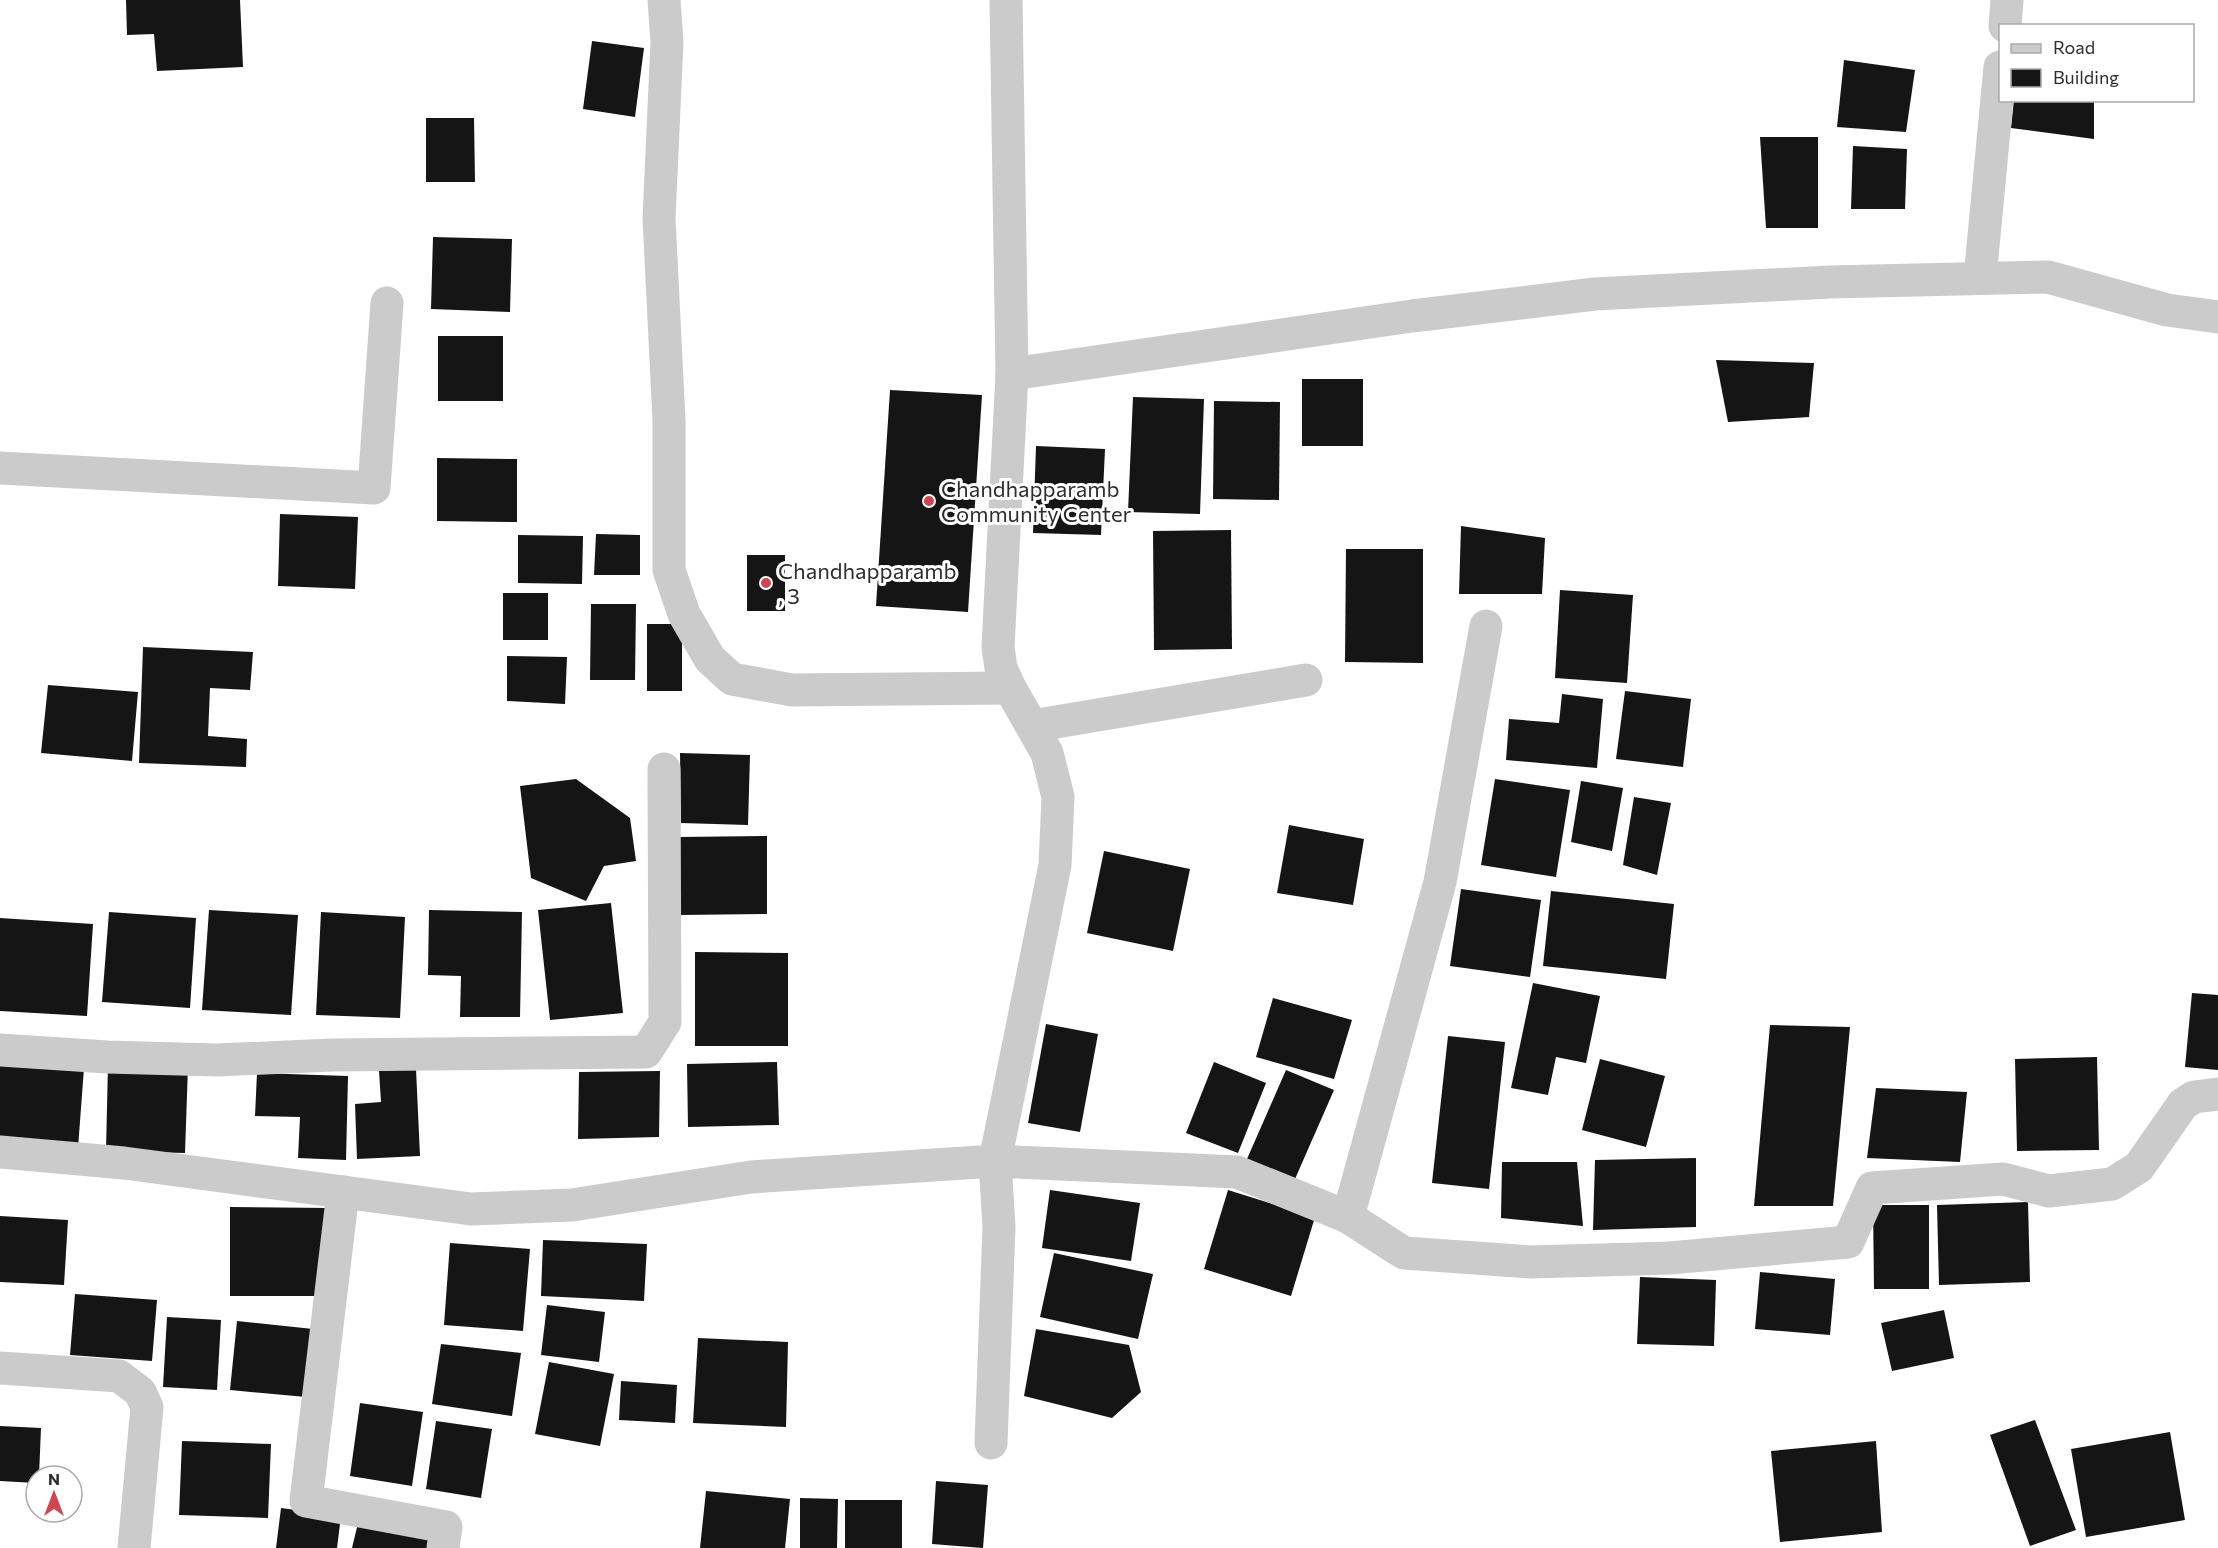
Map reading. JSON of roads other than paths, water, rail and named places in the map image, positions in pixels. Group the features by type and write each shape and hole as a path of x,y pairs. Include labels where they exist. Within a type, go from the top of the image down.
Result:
{"street":[{"path":"664,0 667,42 659,218 669,420 669,570 684,614 710,659 732,679 792,690 1010,688"},
{"path":"991,1443 999,1227 994,1161 1055,865 1058,797 1047,753 1010,688 1002,668 998,648 1012,374 1006,0"},
{"path":"2005,24 2007,0"},
{"path":"1980,278 1999,87"},
{"path":"1012,374 1412,316 1595,294 1830,282 2048,277 2167,310 2218,317"},
{"path":"0,468 374,488 387,303"},
{"path":"1348,1217 1440,882 1486,626"},
{"path":"1032,726 1306,680"},
{"path":"0,1050 107,1058 217,1060 332,1055 646,1052 665,1022 664,769"},
{"path":"0,1152 124,1162 482,1209 572,1205 751,1177 994,1161 1237,1172 1348,1217 1404,1253 1531,1262 1670,1258 1848,1242 1872,1188 2003,1179 2049,1191 2112,1184 2139,1167 2183,1104 2194,1097 2218,1094"},
{"path":"343,1192 306,1501 446,1527 443,1548"},
{"path":"0,1368 119,1376 140,1392 147,1407 134,1548"}],"place":[{"name":"Chandhapparamb Community Center","path":"929,501"},
{"name":"Chandhapparamb , 3","path":"766,583"}]}
